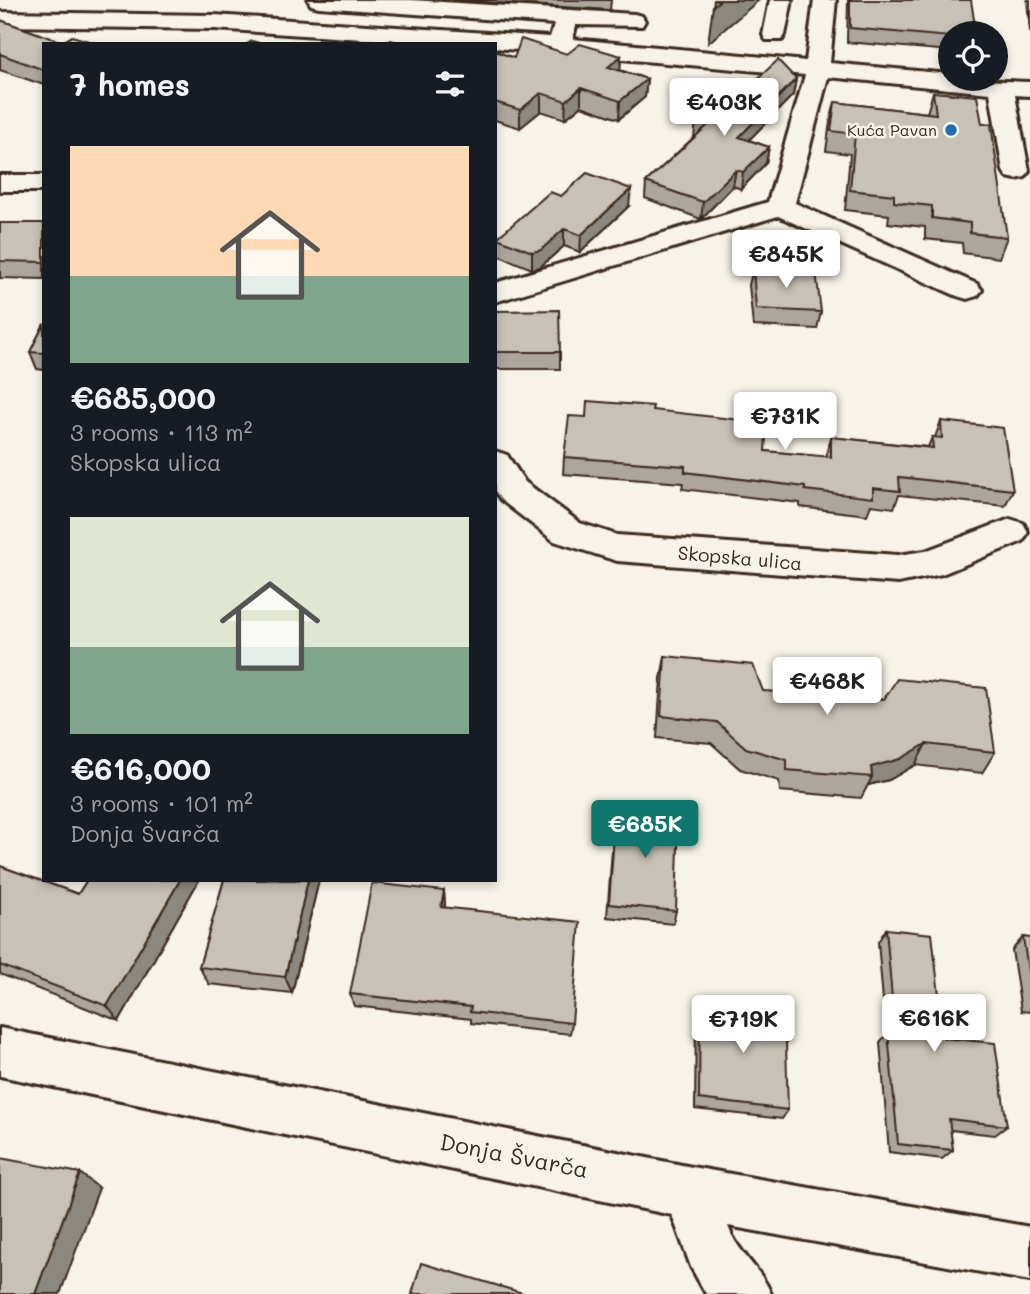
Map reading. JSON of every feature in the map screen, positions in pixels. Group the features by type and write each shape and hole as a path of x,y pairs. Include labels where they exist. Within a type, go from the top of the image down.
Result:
{"street":[{"path":"214,22 229,0"},
{"path":"320,0 634,21"},
{"path":"774,35 780,0"},
{"path":"780,207 816,80 825,0"},
{"path":"560,45 567,18"},
{"path":"0,19 214,22 560,45 938,80"},
{"path":"1008,87 1030,89"},
{"path":"1002,91 1016,171"},
{"path":"0,183 42,183"},
{"path":"497,292 780,207 967,290"},
{"name":"Skopska ulica","path":"497,466 513,491 567,532 617,548 898,569 929,564 1010,533"},
{"name":"Donja Švarča","path":"0,1052 692,1193 1030,1254"},
{"path":"692,1193 705,1242 728,1280 744,1294"}],"building":[{"path":"850,0 971,0 974,21 938,21 938,36 850,28"},
{"path":"0,20 62,42 42,42 42,69 0,54"},
{"path":"72,36 92,42 62,42"},
{"path":"521,39 567,54 580,44 621,56 608,67 647,79 620,101 581,88 566,101 541,93 520,110 497,103 497,52 514,58"},
{"path":"778,60 796,79 739,137 769,147 743,172 736,170 703,202 646,182 708,125 696,122 741,79 754,82"},
{"path":"933,92 977,96 982,124 991,124 1007,237 970,233 970,223 932,218 932,206 894,202 894,195 850,190 855,134 831,131 835,102 936,114"},
{"path":"587,173 631,189 581,235 564,229 541,250 532,252 497,238 550,192 561,196"},
{"path":"0,223 42,223 42,262 0,261"},
{"path":"753,268 816,271 821,312 756,309"},
{"path":"559,310 560,352 497,352 497,311"},
{"path":"42,328 42,353 30,352"},
{"path":"587,401 653,406 652,410 767,423 765,451 831,457 831,437 933,448 932,437 942,438 941,421 1003,428 1013,490 899,477 900,491 873,488 873,498 685,472 685,466 564,457 569,416 586,417"},
{"path":"665,656 753,665 763,691 884,699 897,679 986,688 995,752 926,744 900,759 871,767 872,777 787,770 787,760 746,748 717,722 661,716"},
{"path":"616,808 679,814 676,911 609,904"},
{"path":"0,866 78,894 86,882 179,882 107,1006 0,965"},
{"path":"223,882 308,882 285,977 199,967"},
{"path":"372,883 444,891 441,907 580,922 572,1023 470,1012 471,1007 350,994"},
{"path":"886,929 932,934 944,1038 995,1043 1007,1126 949,1119 953,1150 898,1144 888,1032 895,1032"},
{"path":"1023,937 1030,938 1030,984"},
{"path":"700,1000 785,1009 788,1110 699,1099"},
{"path":"0,1158 80,1173 35,1294 0,1294"},
{"path":"421,1263 526,1294 412,1294"}],"place":[{"name":"Kuća Pavan","path":"951,130"}]}
